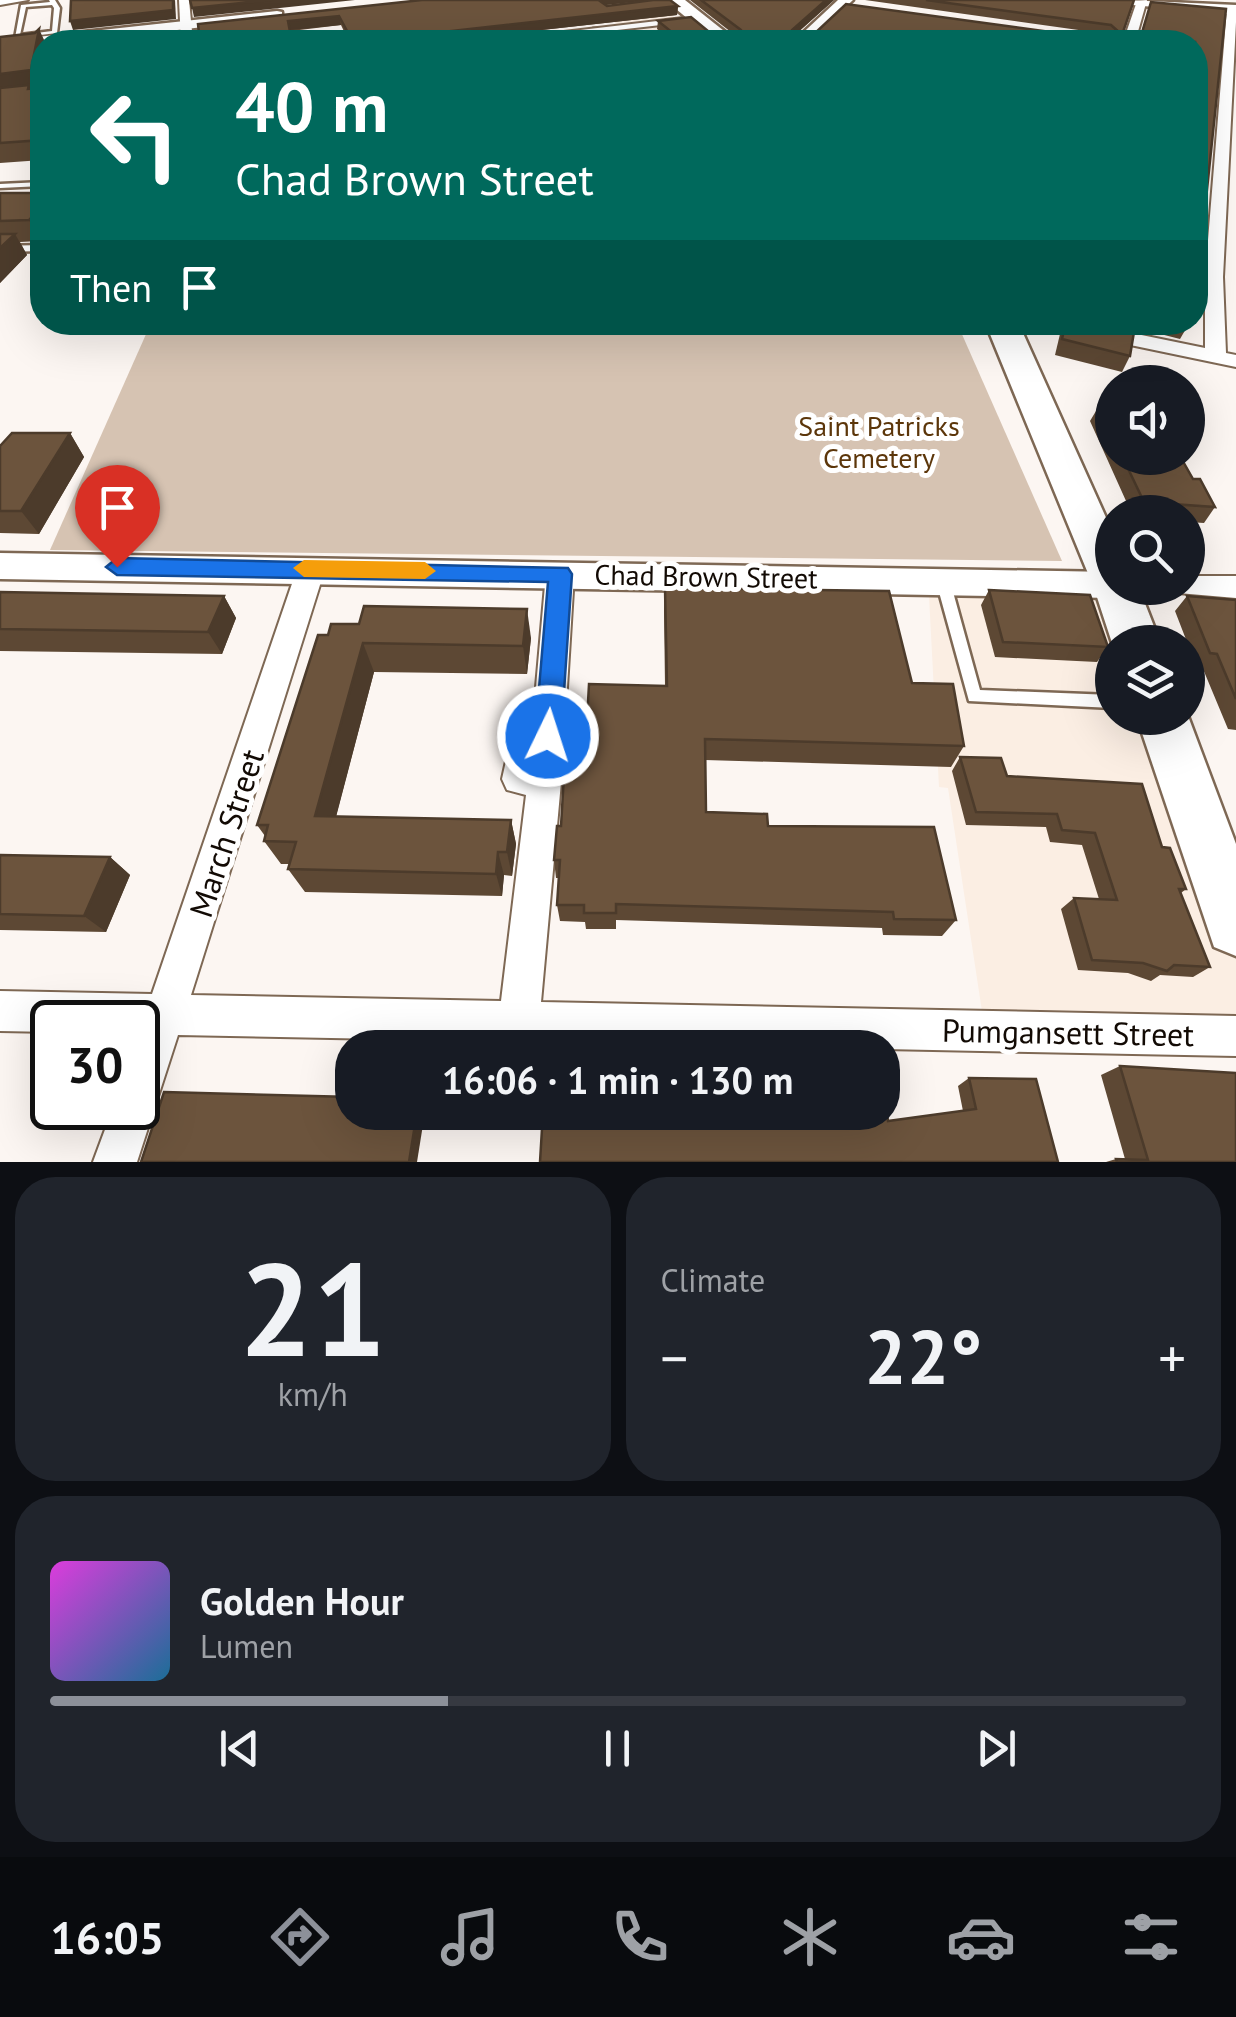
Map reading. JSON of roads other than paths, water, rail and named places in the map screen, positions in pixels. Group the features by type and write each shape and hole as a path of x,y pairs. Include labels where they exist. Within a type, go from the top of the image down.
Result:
{"main road":[{"path":"1134,0 1233,10"},
{"path":"676,7 710,30"},
{"path":"1007,335 1095,540"},
{"path":"1169,735 1236,925"}],"street":[{"path":"0,2 23,0"},
{"path":"184,0 185,30"},
{"path":"1133,30 1142,1"},
{"path":"817,30 846,4"},
{"path":"575,15 595,30 676,7"},
{"path":"1111,335 1226,358 1214,277 1233,10"},
{"path":"124,30 298,13"},
{"path":"0,46 30,40"},
{"name":"Chad Brown Street","path":"0,566 311,568 1095,584"},
{"name":"March Street","path":"160,1032 311,568"},
{"path":"518,1020 544,782 519,779 525,735 548,736 560,574"},
{"path":"1205,586 1236,587"},
{"name":"Pumgansett Street","path":"0,1011 1236,1036"},
{"path":"114,1162 126,1130"}],"lane":[{"path":"30,37 17,37 23,6 52,2 57,8 54,30"},
{"path":"626,14 634,20"},
{"path":"0,186 30,185"},
{"path":"0,249 30,248"},
{"path":"943,581 974,696 1095,701"}],"park label":[{"name":"Saint Patricks Cemetery","path":"879,441"}]}
